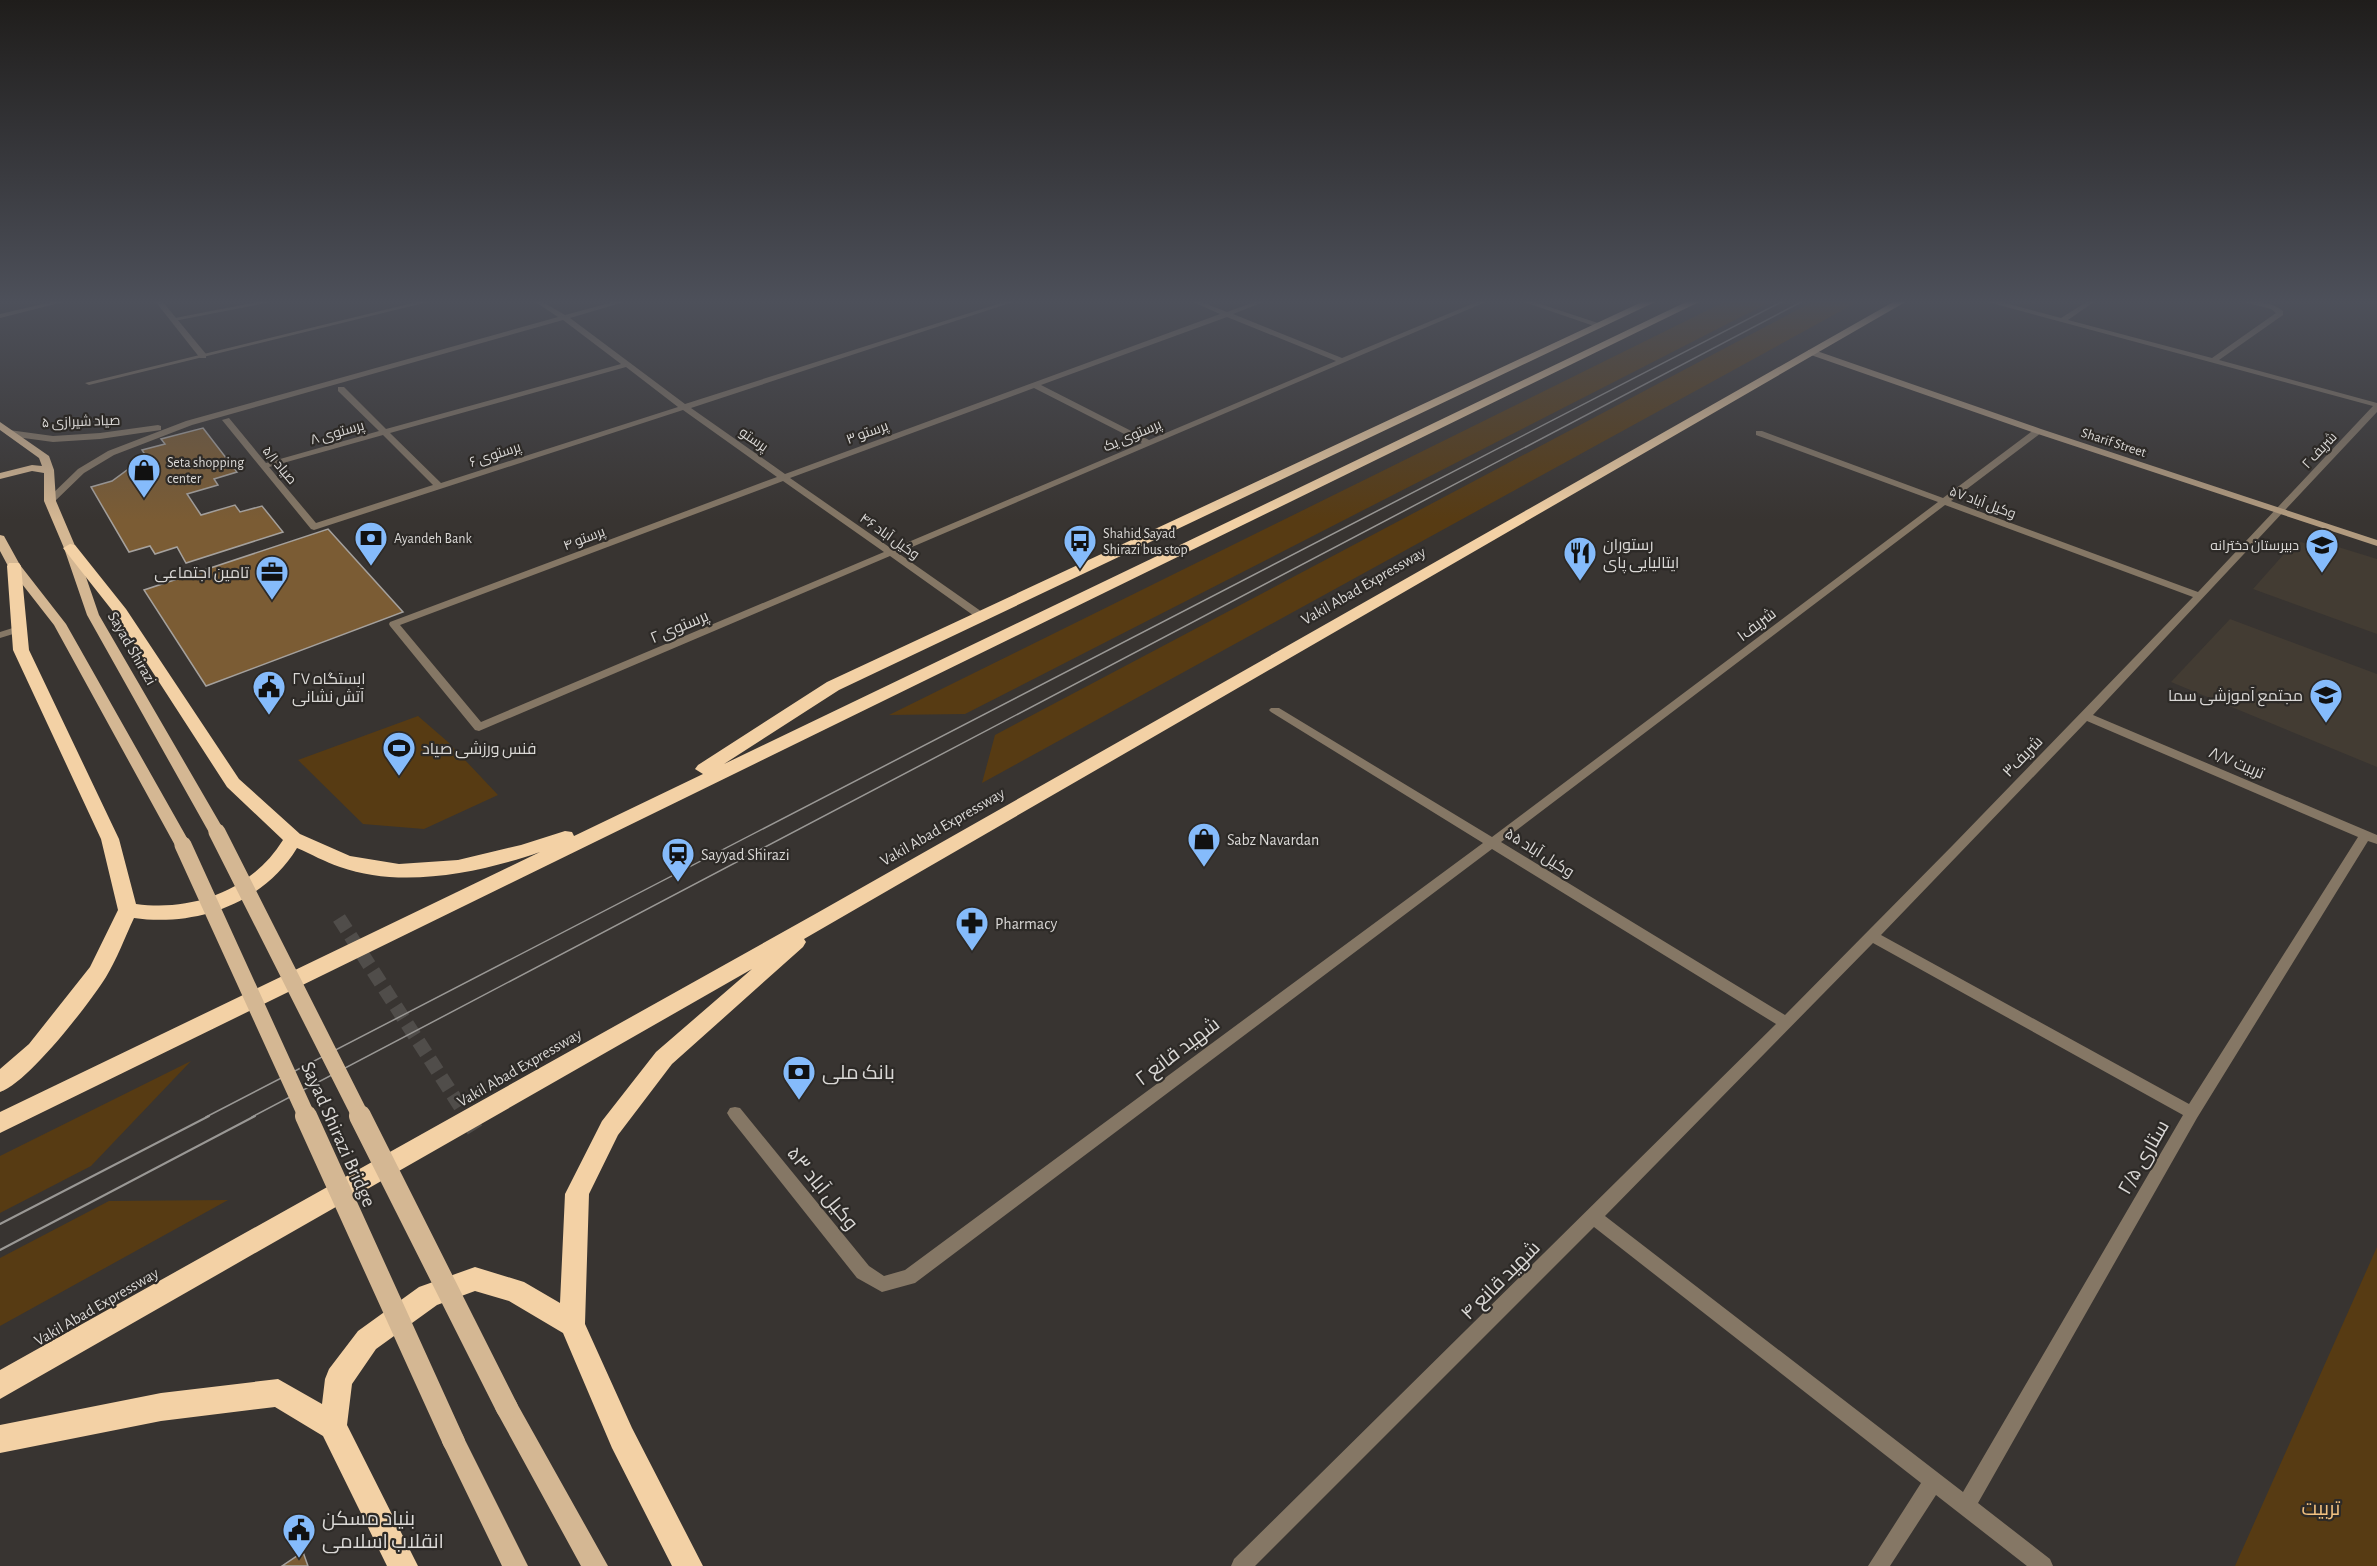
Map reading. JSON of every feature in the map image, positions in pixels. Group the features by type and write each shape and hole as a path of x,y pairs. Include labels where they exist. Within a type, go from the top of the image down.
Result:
{"highway":[{"path":"70,549 122,612 233,783 293,839 345,862 399,871 458,867 524,851 640,811 833,686 1497,374"},
{"path":"0,1124 1543,374"},
{"name":"Vakil Abad Expressway","path":"0,1385 824,918 1772,374"},
{"path":"0,1083 36,1050 98,972 128,910 110,839 21,650 14,566"},
{"path":"128,910 166,915 214,904 258,881 286,853 293,839"},
{"path":"688,1566 622,1438 573,1324 577,1194 610,1128 664,1059 824,918"},
{"path":"333,1426 339,1379 367,1340 428,1296 475,1279 515,1291 573,1324"},
{"path":"0,1439 161,1407 278,1394 333,1426 403,1566"}],"main road":[{"path":"0,425 44,456 49,470 32,468 0,476"},
{"name":"Sayad Shirazi","path":"49,470 50,501 93,615 217,832"},
{"path":"0,539 14,566"},
{"name":"Sayad Shirazi Bridge","path":"14,566 60,624 183,846 454,1442 515,1566"},
{"name":"Sayad Shirazi Bridge","path":"217,832 507,1408 595,1566"}],"street":[{"path":"89,383 127,374"},
{"name":"صیاد شیرازی ۵","path":"50,501 81,471 111,453 189,423 360,374"},
{"name":"پرستوی ۸","path":"263,466 593,374"},
{"name":"پرستو","path":"639,374 784,477"},
{"name":"پرستوی ۶","path":"314,527 786,374"},
{"name":"پرستو ۳","path":"784,477 1065,374"},
{"name":"پرستوی یک","path":"890,552 1311,374"},
{"name":"Sharif Street","path":"1875,374 2038,431 2377,543"},
{"path":"2264,374 2377,406"},
{"path":"1035,385 1148,443"},
{"path":"341,389 439,486"},
{"name":"شریف ۲","path":"2280,511 2377,406"},
{"name":"صیاد ۵/۱","path":"225,420 314,527"},
{"name":"صیاد شیرازی ۵","path":"9,433 53,439 88,437 189,423"},
{"name":"شریف١","path":"1492,842 2038,431"},
{"name":"۵۷ وکیل آباد","path":"1759,433 2199,596"},
{"name":"۴۶ وکیل آباد","path":"784,477 981,616"},
{"name":"پرستو ۴","path":"479,727 394,624 784,477"},
{"name":"شریف٣","path":"1787,1023 2280,511"},
{"name":"پرستوی ۲","path":"479,727 890,552"},
{"path":"0,635 19,630"},
{"name":"۵۵ وکیل آباد","path":"1275,710 1787,1023"},
{"name":"تربیت ۸/۷","path":"2084,715 2371,837"},
{"name":"ستاری ۲/۵","path":"1966,1506 2192,1113 2371,837"},
{"name":"شهید قانع ۲","path":"882,1284 909,1277 1492,842"},
{"path":"1871,936 2192,1113"},
{"name":"شهید قانع ۴","path":"1241,1566 1787,1023"},
{"name":"وکیل آباد ۵۳","path":"735,1113 863,1272 882,1284"},
{"path":"1594,1217 1933,1483 2043,1566"},
{"path":"1878,1566 1933,1483"}],"shaded area":[{"name":"دبیرستان دخترانه","path":"2301,542 2313,546 2322,542 2377,559 2377,634 2253,589 2291,546"},
{"name":"مجتمع آموزشی سما","path":"2230,619 2377,674 2377,767 2171,682"}],"green space":[{"path":"1578,374 1629,374 965,714 889,715"},
{"path":"1676,374 1726,374 982,783 995,735"},
{"name":"فنس ورزشی صیاد","path":"418,716 448,742 498,795 424,829 363,824 298,760"},
{"path":"191,1061 91,1166 0,1213 0,1156"},
{"path":"228,1200 0,1326 0,1258 109,1201"},
{"name":"تربیت","path":"2377,1247 2377,1566 2235,1566"}],"building":[{"name":"Seta shopping center","path":"203,428 237,472 214,479 218,485 187,494 201,515 235,505 240,512 262,506 283,532 186,563 177,547 155,554 150,546 129,552 91,487 112,481 146,456 142,450 165,444 161,439"},
{"name":"تامین اجتماعی","path":"328,529 403,612 206,686 144,590"},
{"name":"بنیاد مسکن انقلاب اسلامی","path":"303,1552 308,1566 282,1566"}],"tunnel":[{"path":"339,918 467,1117"},
{"path":"466,1116 475,1130"}],"tram line":[{"path":"206,1117 1642,374"},
{"path":"252,1117 1664,374"},
{"path":"0,1224 209,1116"},
{"path":"0,1250 255,1116"}],"place":[{"name":"Seta shopping center","path":"144,499"},
{"name":"Ayandeh Bank","path":"371,567"},
{"name":"Shahid Sayad Shirazi bus stop","path":"1080,570"},
{"name":"دبیرستان دخترانه","path":"2322,574"},
{"name":"رستوران ایتالیایی پای","path":"1580,582"},
{"name":"تامین اجتماعی","path":"272,601"},
{"name":"ایستگاه ۲۷ آتش نشانی","path":"269,716"},
{"name":"مجتمع آموزشی سما","path":"2326,724"},
{"name":"فنس ورزشی صیاد","path":"399,777"},
{"name":"Sabz Navardan","path":"1204,868"},
{"name":"Sayyad Shirazi","path":"678,883"},
{"name":"Pharmacy","path":"972,952"},
{"name":"بانک ملی","path":"799,1101"},
{"name":"بنیاد مسکن انقلاب اسلامی","path":"299,1559"}]}
